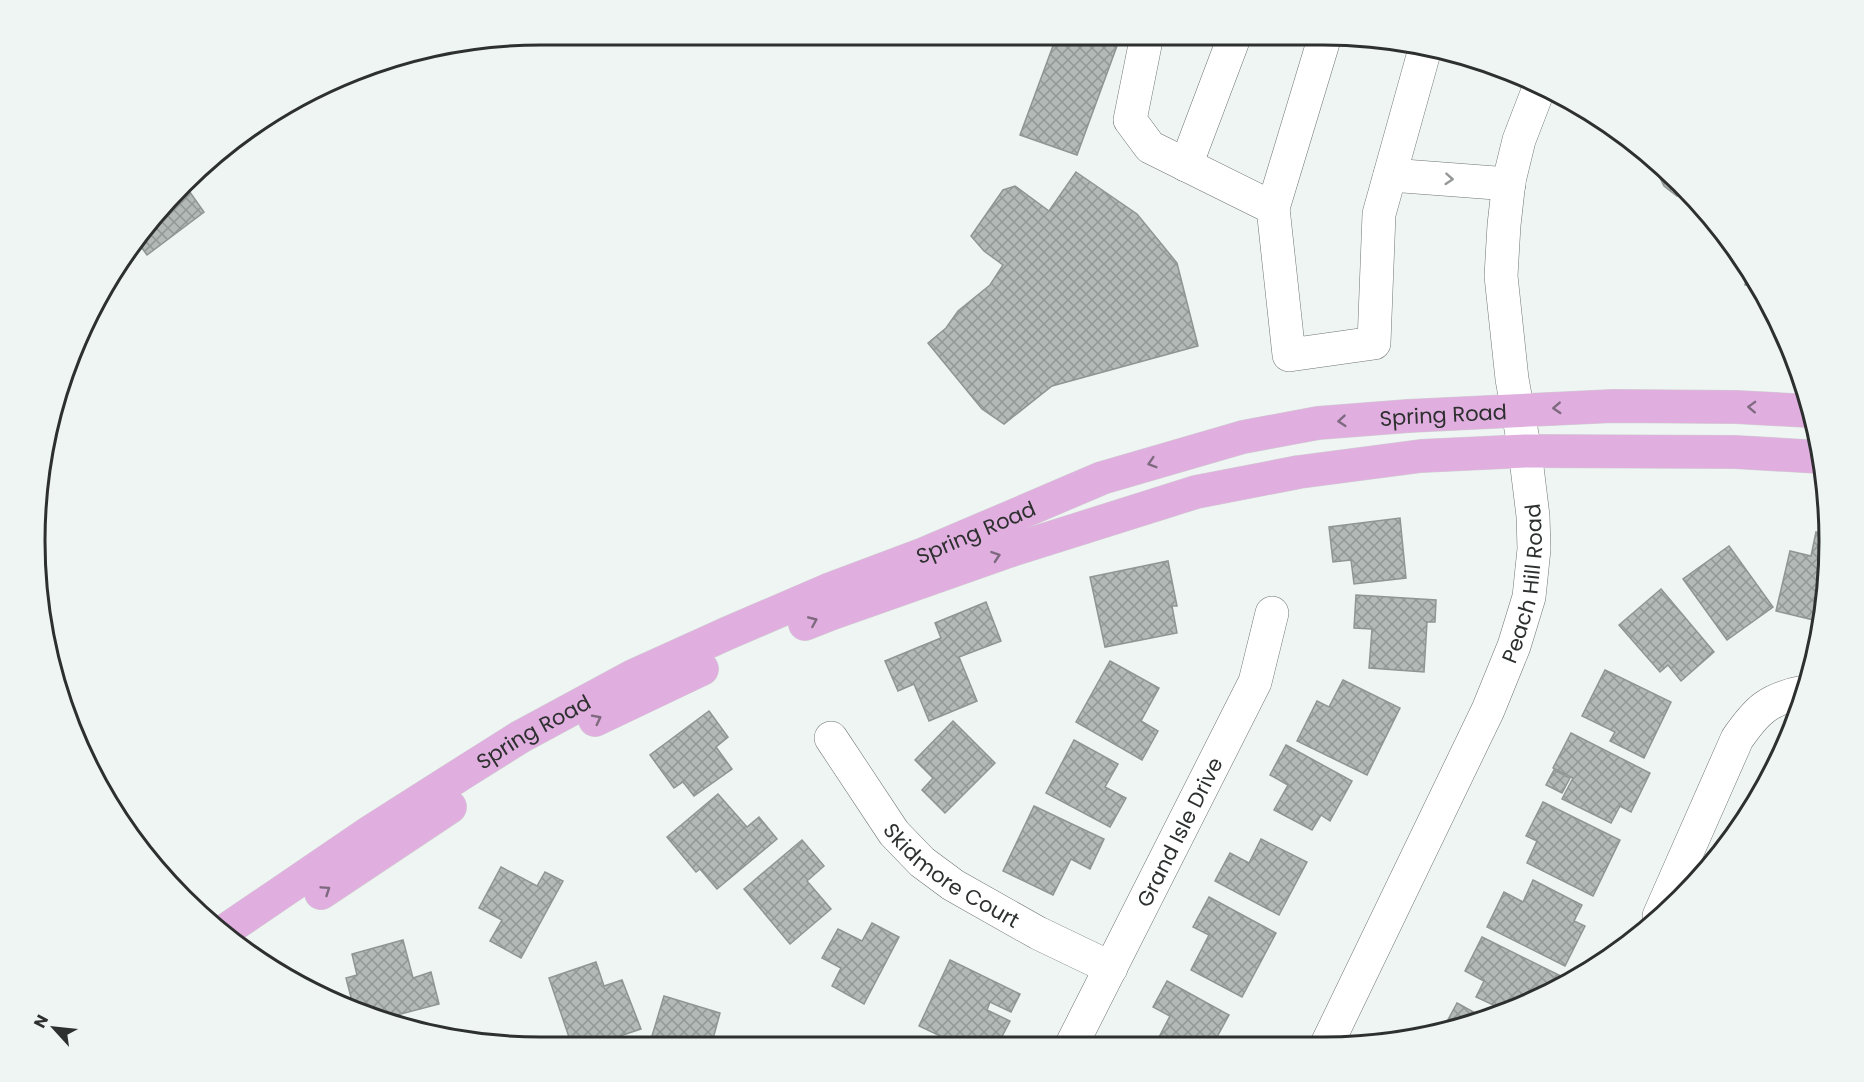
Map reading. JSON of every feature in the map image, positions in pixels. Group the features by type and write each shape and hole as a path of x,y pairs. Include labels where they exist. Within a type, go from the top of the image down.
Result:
{"main road":[{"name":"Spring Road","path":"229,927 370,832 520,737 633,676 818,594 924,554 1102,478 1243,437 1318,423 1518,410 1624,406 1736,407 1801,411"},
{"name":"Spring Road","path":"248,941 539,751 595,720 723,659 833,613 1010,551 1196,492 1299,472 1421,456 1526,451 1736,452 1811,456"}],"street":[{"path":"1145,45 1130,120 1150,147 1273,208"},
{"path":"1186,165 1231,45"},
{"path":"1323,45 1273,208 1289,355 1374,343 1379,214 1423,56"},
{"name":"Peach Hill Road","path":"1330,1037 1488,710 1514,646 1529,597 1534,549 1533,516 1526,451 1512,379 1501,276 1503,225 1509,184 1519,140 1537,94"},
{"path":"1390,175 1509,184"},
{"name":"Grand Isle Drive","path":"1076,1037 1255,682 1272,613"},
{"path":"1667,899 1737,739 1754,715 1767,705 1794,695"},
{"name":"Skidmore Court","path":"831,738 894,833 922,862 953,885 1009,917 1111,968"}],"building":[{"path":"1053,45 1117,45 1077,155 1020,135"},
{"path":"1076,172 1137,214 1177,263 1198,346 1052,386 1004,424 982,409 928,343 946,328 958,311 990,285 1003,265 984,251 971,236 1003,190 1015,186 1049,211"},
{"path":"1659,176 1679,195 1677,196 1664,186"},
{"path":"189,191 204,212 147,255 141,247"},
{"path":"1400,518 1406,578 1354,584 1351,560 1333,562 1329,527"},
{"path":"1816,532 1819,533 1818,573 1812,620 1776,611 1790,551 1811,556"},
{"path":"1729,546 1773,607 1727,640 1683,579"},
{"path":"1168,561 1177,606 1172,606 1177,633 1105,647 1090,577"},
{"path":"1661,589 1714,652 1681,681 1668,665 1660,672 1619,625"},
{"path":"1356,595 1436,600 1435,622 1427,622 1424,672 1369,668 1372,629 1354,628"},
{"path":"986,602 1001,641 959,657 977,701 929,721 914,684 898,691 885,661 941,638 935,623"},
{"path":"1110,661 1159,688 1141,721 1158,731 1142,760 1076,722"},
{"path":"1605,670 1671,702 1644,758 1610,741 1615,732 1582,716"},
{"path":"1343,680 1400,708 1367,775 1297,741 1317,701 1329,707"},
{"path":"709,711 728,737 716,747 732,769 694,796 683,782 674,788 650,755"},
{"path":"953,721 995,763 945,813 922,790 933,778 915,760"},
{"path":"1571,733 1650,773 1631,812 1620,806 1611,823 1562,799 1573,778 1553,768"},
{"path":"1074,740 1118,764 1105,787 1126,798 1110,827 1046,793"},
{"path":"1286,745 1352,781 1330,821 1321,815 1312,830 1274,810 1288,785 1270,775"},
{"path":"1554,770 1570,778 1562,793 1546,785"},
{"path":"718,794 747,827 759,817 777,839 717,889 700,869 696,872 667,837"},
{"path":"1543,802 1620,840 1593,896 1527,863 1537,841 1526,836"},
{"path":"1034,806 1104,839 1090,869 1071,859 1053,895 1003,871"},
{"path":"1261,839 1307,862 1279,915 1215,881 1230,853 1249,863"},
{"path":"802,840 824,866 807,881 831,909 790,944 744,889"},
{"path":"501,867 537,886 545,872 563,881 521,958 490,941 502,920 479,908"},
{"path":"1533,880 1582,905 1574,921 1585,926 1565,966 1487,927 1504,892 1523,902"},
{"path":"1209,897 1276,933 1242,997 1191,970 1209,935 1193,927"},
{"path":"872,923 899,937 864,1004 832,986 841,968 822,958 838,929 862,941"},
{"path":"1482,937 1561,976 1495,1006 1476,997 1484,981 1465,971"},
{"path":"403,940 413,978 431,972 439,1004 396,1015 351,999 346,978 357,975 352,954"},
{"path":"950,960 1020,994 1011,1012 990,1002 987,1010 1010,1021 1002,1037 942,1037 919,1026"},
{"path":"596,962 604,986 622,980 641,1029 617,1037 569,1037 549,978"},
{"path":"1167,981 1229,1015 1217,1037 1159,1037 1170,1016 1153,1007"},
{"path":"664,996 720,1013 713,1037 652,1037"},
{"path":"1457,1003 1475,1013 1451,1020 1447,1021"}]}
